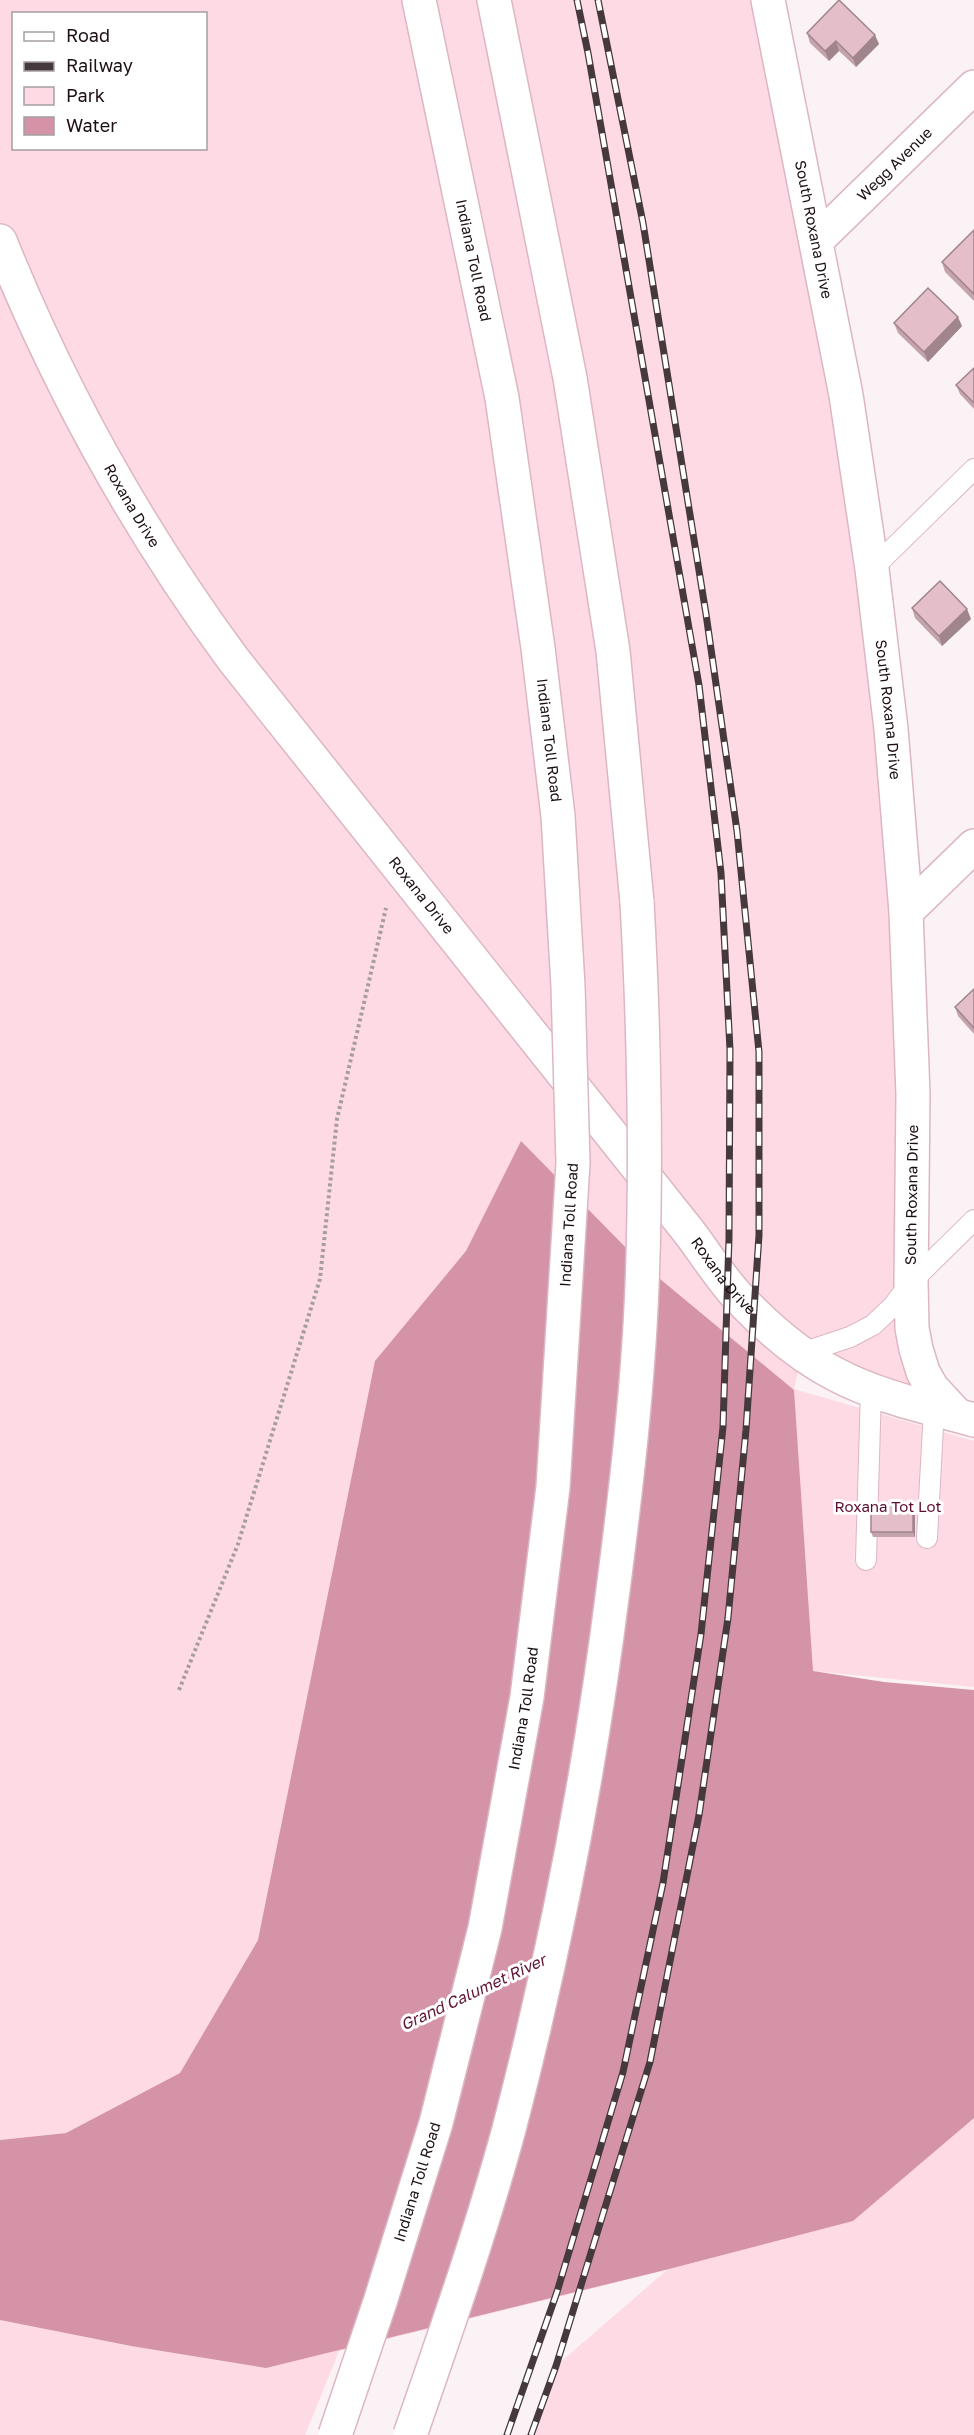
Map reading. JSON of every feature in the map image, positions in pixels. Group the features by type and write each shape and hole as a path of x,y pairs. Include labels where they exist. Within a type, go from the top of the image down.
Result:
{"main road":[{"name":"Indiana Toll Road","path":"335,2435 380,2302 436,2123 485,1928 527,1696 553,1486 573,1163 568,986 558,816 538,648 502,398 419,0"},
{"path":"410,2435 447,2330 508,2132 556,1936 600,1694 627,1482 642,1286 644,1023 637,902 613,651 570,378 494,0"},
{"name":"South Roxana Drive","path":"768,0 846,395 872,569 891,729 906,912 913,1094 912,1329 923,1372 932,1388 955,1414"},
{"name":"Wegg Avenue","path":"816,241 974,87"},
{"name":"Roxana Drive","path":"0,241 49,354 105,462 188,598 233,659 740,1299 777,1334 834,1374 871,1390 955,1414"},
{"path":"906,912 974,846"}],"lane":[{"path":"872,569 974,469"},
{"path":"802,1353 850,1337 873,1325 893,1306 911,1282 974,1220"},
{"path":"866,1560 871,1390"},
{"path":"927,1538 955,1414"}],"path":[{"path":"179,1690 238,1544 320,1279 337,1119 395,863"}],"green space":[{"name":"Roxana Tot Lot","path":"0,0 768,0 872,569 912,1329 957,1415 802,1354 794,1389 974,1441 974,1687 813,1671 258,1940 180,2073 66,2133 0,2140"},
{"path":"974,1931 974,2435 531,2435 556,2366 667,2270 339,2351 305,2435 0,2435 0,2320 131,2346"}],"water":[{"name":"Grand Calumet River","path":"521,1141 642,1264 794,1390 813,1671 884,1682 974,1690 974,2118 853,2221 669,2269 266,2368 131,2346 0,2320 0,2140 66,2133 180,2073 258,1940 375,1361 466,1251"}],"building":[{"path":"839,0 875,35 853,58 836,41 825,51 807,33"},
{"path":"974,230 974,294 942,262"},
{"path":"928,288 958,317 924,352 894,323"},
{"path":"974,368 974,403 956,385"},
{"path":"940,581 967,609 939,636 912,608"},
{"path":"974,989 974,1028 955,1007"},
{"path":"871,1504 913,1504 913,1532 871,1532"}],"railway":[{"path":"507,2435 557,2292 623,2072 663,1883 701,1634 723,1427 729,1238 730,1050 721,873 699,685 577,0"},
{"path":"531,2435 556,2366 650,2062 699,1815 728,1618 746,1430 759,1235 759,1052 737,831 706,614 643,223 598,0"}]}
